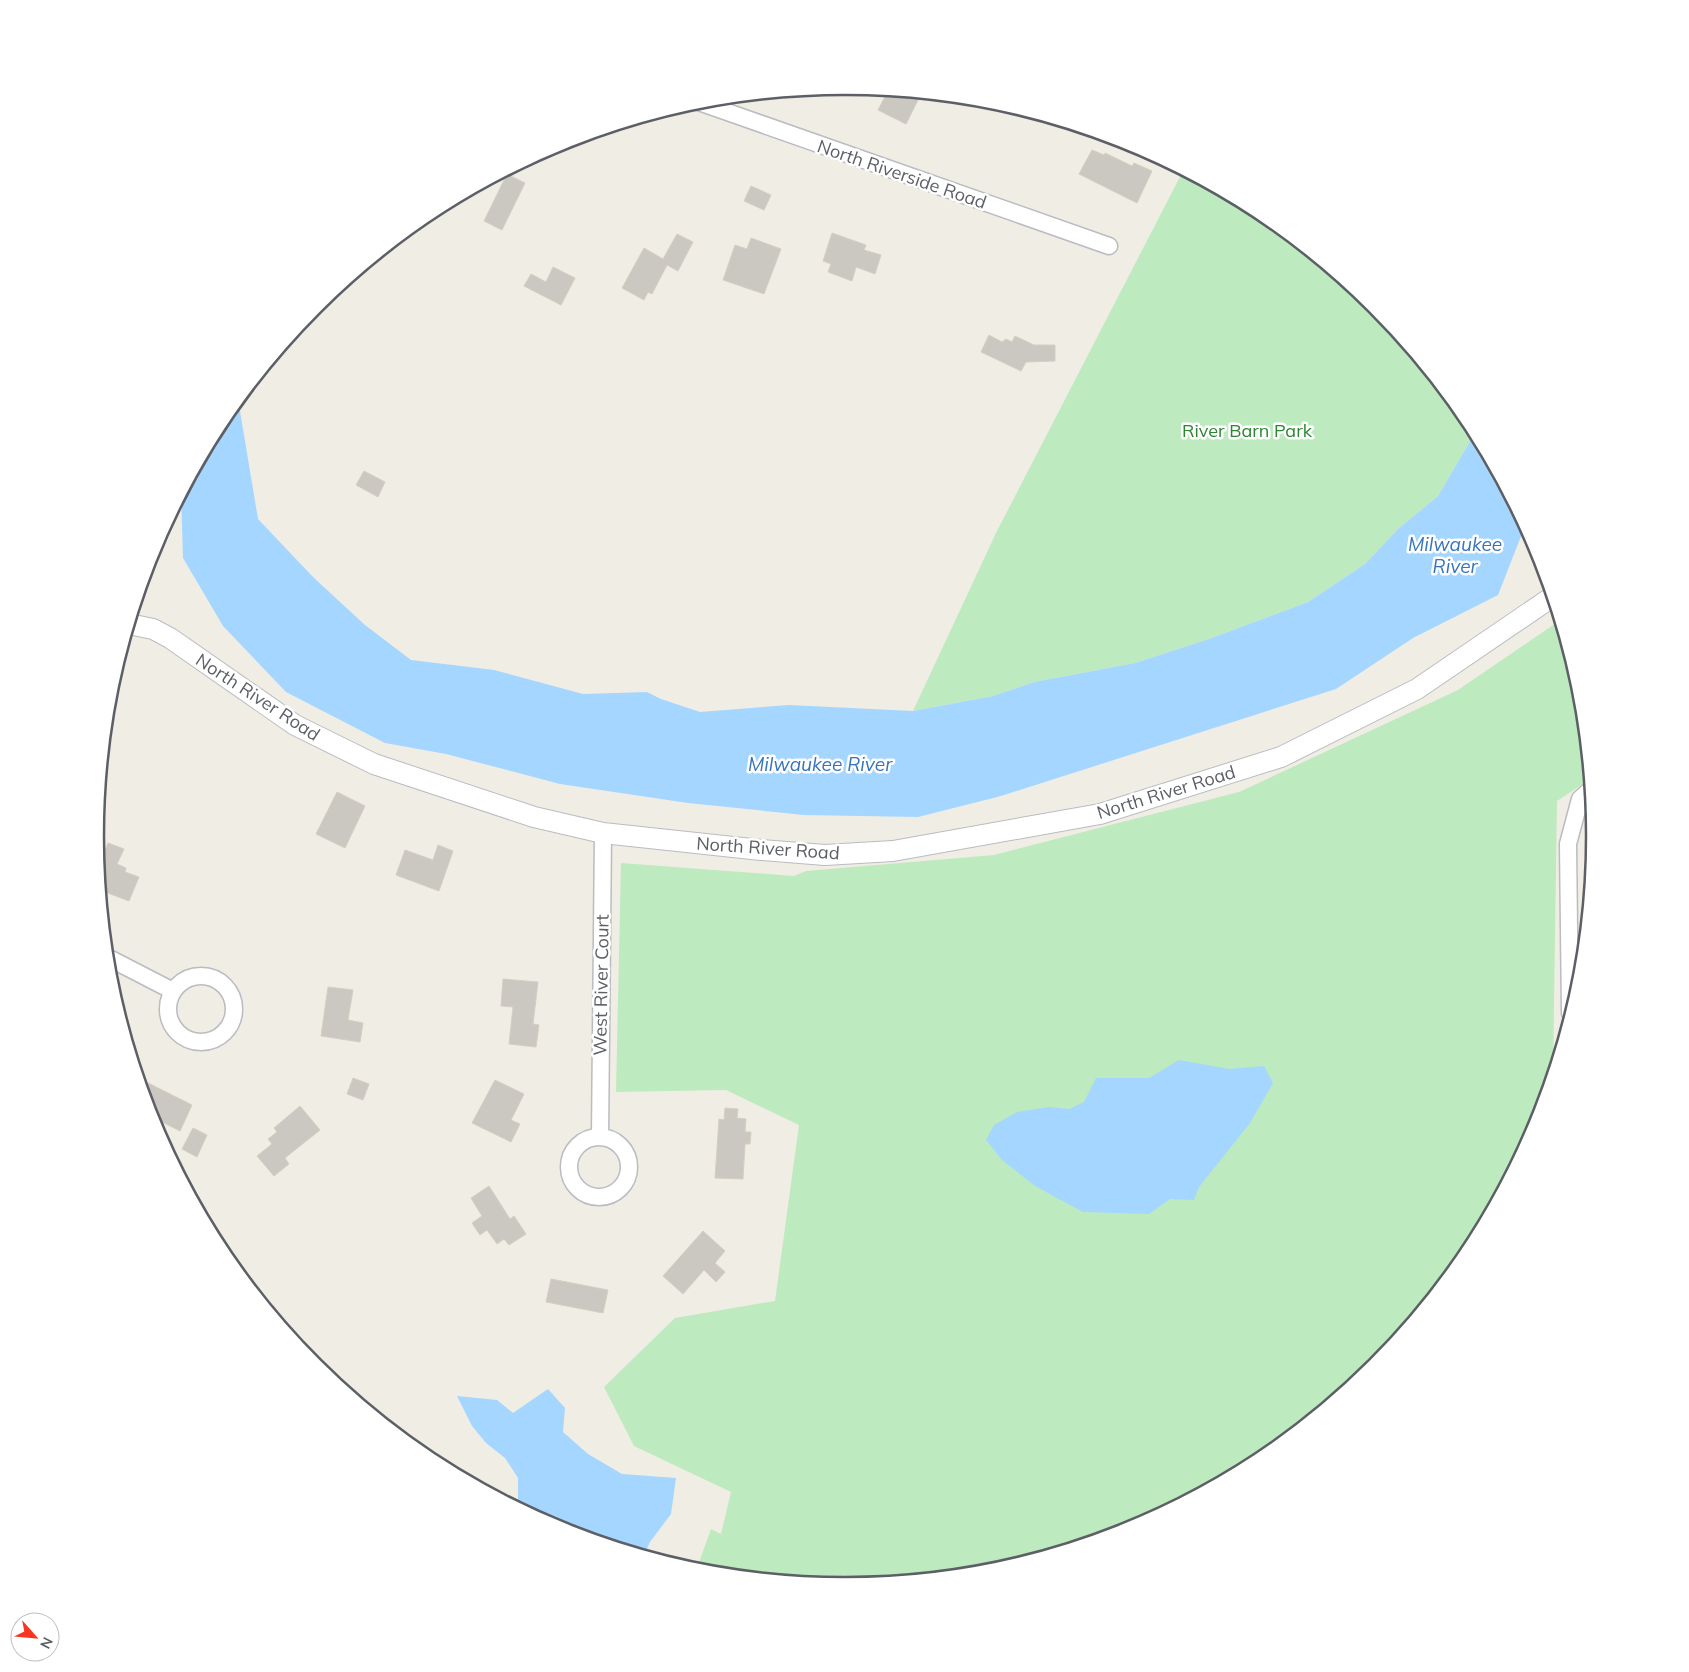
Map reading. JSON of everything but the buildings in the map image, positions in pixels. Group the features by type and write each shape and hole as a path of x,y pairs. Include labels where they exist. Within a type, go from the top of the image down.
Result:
{"street":[{"name":"North Riverside Road","path":"713,107 1109,246"},
{"name":"North River Road","path":"135,625 153,628 295,725 374,764 534,817 603,833 825,855 893,851 1100,814 1281,757 1417,689 1547,601"},
{"path":"1570,987 1568,844 1580,799 1584,795"},
{"name":"West River Court","path":"600,1137 603,833"},
{"path":"115,961 173,991"},
{"path":"200,976 211,977 221,983 230,996 233,1012 224,1031 206,1041 195,1041 185,1038 171,1022 168,1012 173,991 190,978 200,976"}],"green space":[{"name":"River Barn Park","path":"1181,176 1215,194 1256,220 1296,248 1333,279 1402,347 1461,424 1471,440 1438,496 1398,529 1365,564 1308,602 1209,639 1135,663 1034,682 993,696 913,711 996,533"},
{"path":"1554,624 1571,691 1584,784 1557,801 1553,1050 1546,1074 1529,1120 1509,1164 1486,1206 1461,1248 1402,1325 1333,1393 1296,1424 1256,1452 1215,1478 1172,1501 1128,1521 1083,1538 989,1563 941,1571 893,1575 844,1577 796,1575 748,1571 699,1563 711,1529 721,1534 731,1492 634,1446 604,1387 675,1318 775,1301 799,1125 726,1090 616,1092 621,863 794,876 806,871 994,855 1239,792 1458,690"}],"water":[{"name":"Milwaukee River","path":"240,408 258,519 314,578 365,625 411,660 494,670 583,694 647,692 661,699 700,712 789,705 913,711 993,696 1034,682 1135,663 1209,639 1308,602 1365,564 1398,529 1438,496 1471,440 1509,508 1521,535 1498,595 1413,638 1336,689 1001,796 918,817 804,815 688,803 560,784 446,754 385,743 286,692 223,626 183,558 181,505 203,465"},
{"path":"1179,1060 1229,1069 1264,1066 1273,1083 1250,1123 1199,1187 1194,1200 1170,1199 1149,1214 1083,1212 1035,1186 1002,1160 986,1140 994,1125 1017,1112 1049,1107 1069,1109 1084,1102 1096,1078 1149,1078"},
{"path":"548,1389 565,1408 563,1432 588,1454 622,1474 676,1478 671,1514 646,1550 606,1538 562,1521 518,1501 518,1478 505,1458 486,1443 472,1426 457,1396 497,1400 513,1413"}]}
